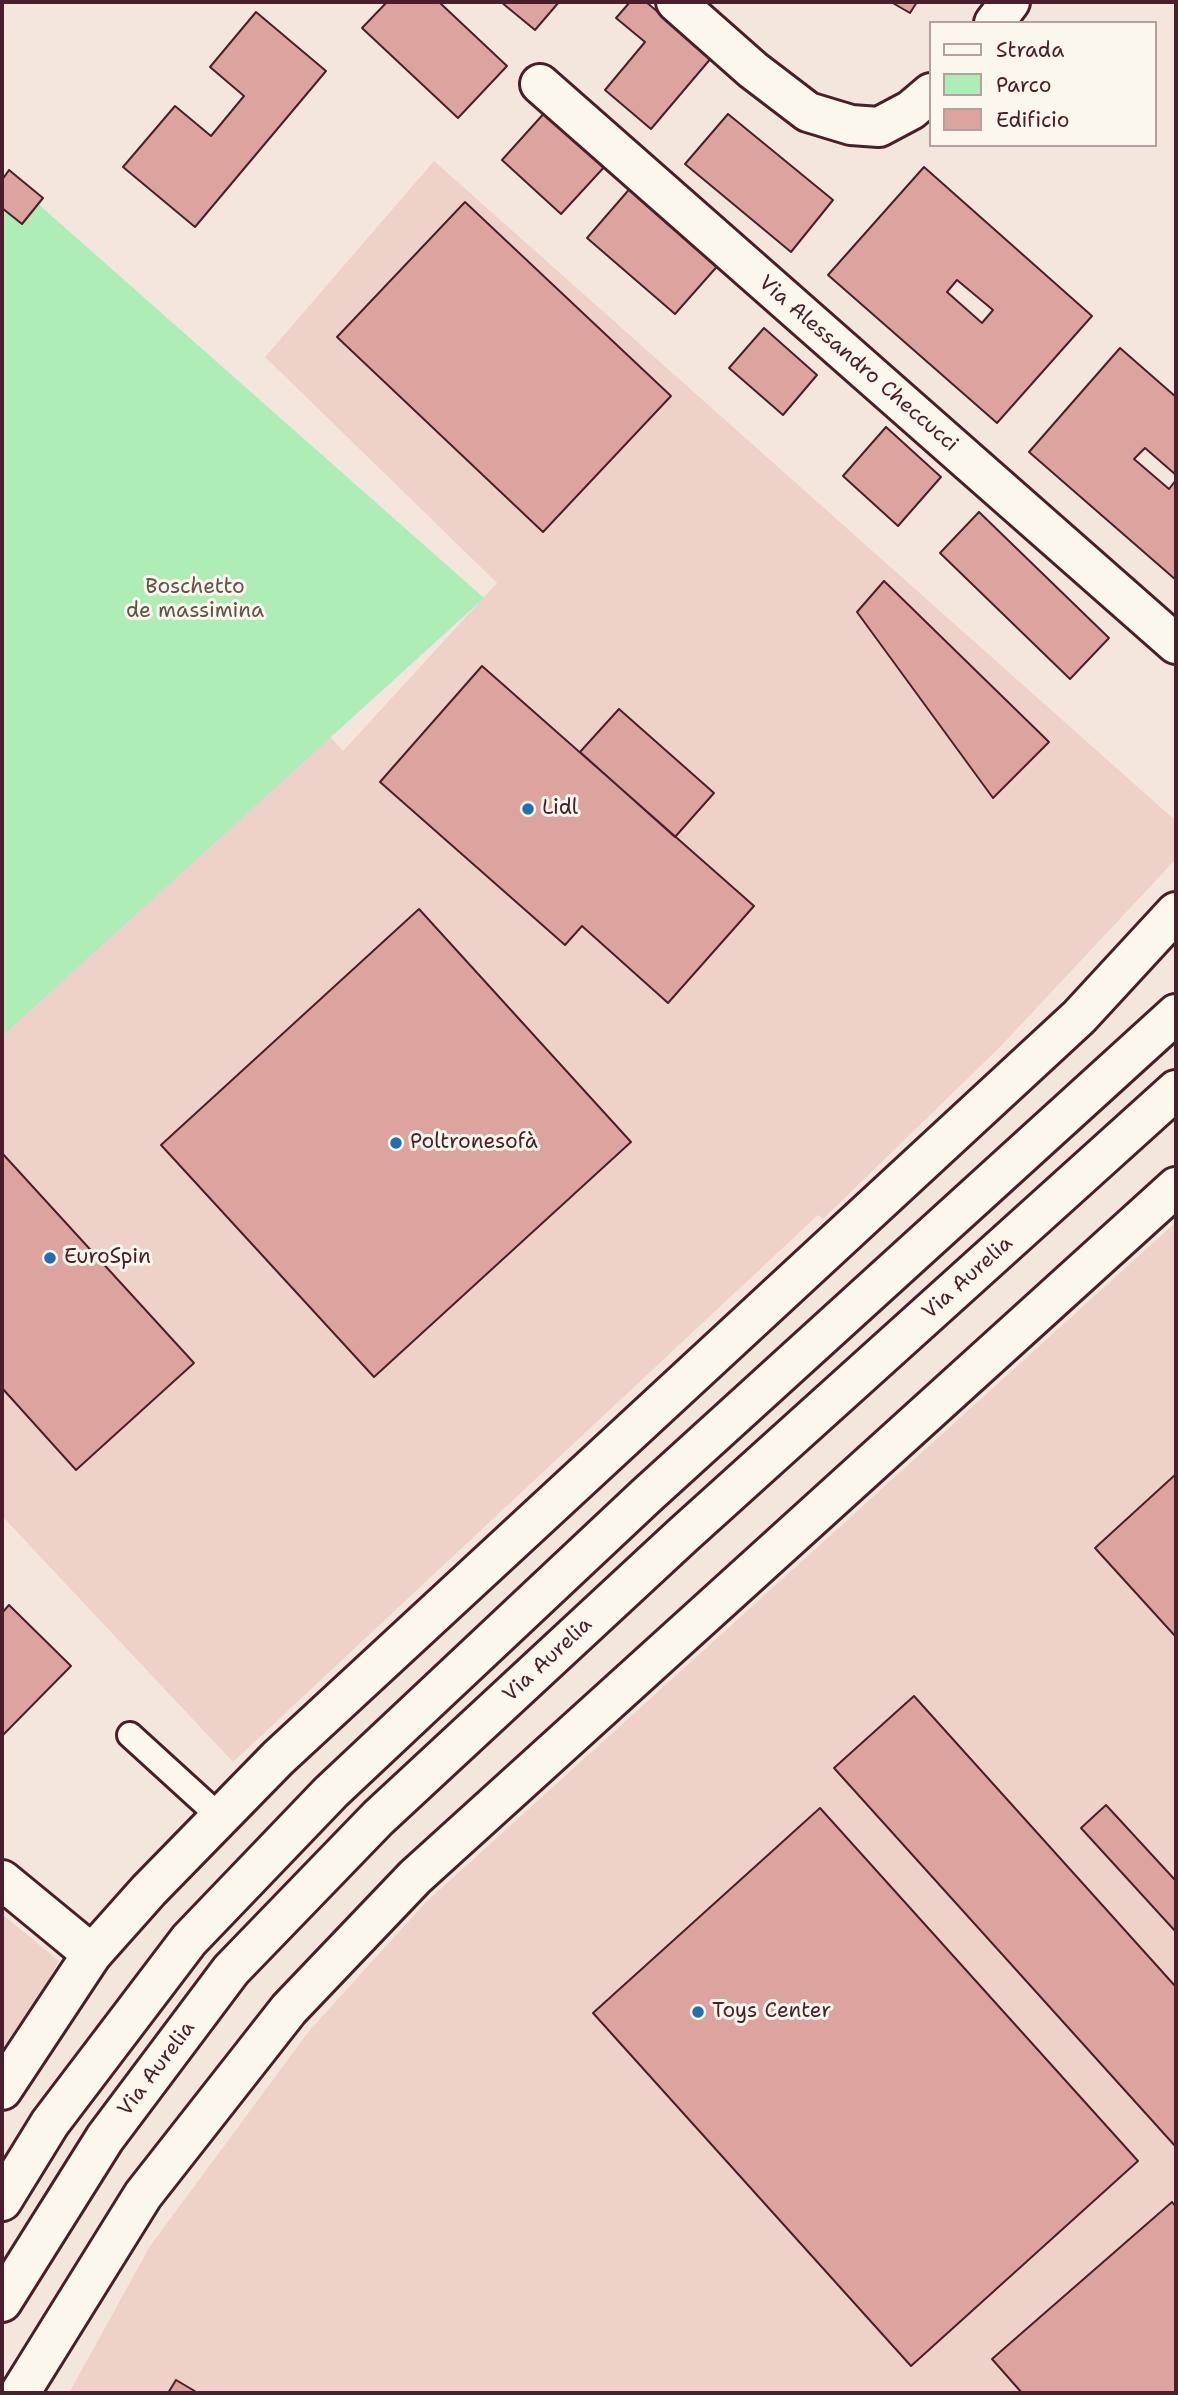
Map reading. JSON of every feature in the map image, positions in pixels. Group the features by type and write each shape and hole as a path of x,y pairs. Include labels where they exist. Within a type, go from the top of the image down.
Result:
{"main road":[{"path":"676,2 753,70 808,112 851,125 879,127 911,110 930,94"},
{"path":"995,21 1010,2"},
{"name":"Via Alessandro Checcucci","path":"540,84 1176,643"},
{"path":"2,2090 92,1954 278,1758 1079,1017 1176,912"},
{"path":"2,2201 50,2123 189,1940 331,1792 646,1496 1176,1014"},
{"name":"Via Aurelia","path":"2,2302 105,2138 232,1970 369,1827 683,1535 1176,1090"},
{"path":"20,2393 143,2195 289,2009 397,1896 727,1592 1176,1187"},
{"path":"2,1880 92,1954"}],"lane":[{"path":"130,1735 220,1817"}],"shaded area":[{"path":"434,161 1176,821 1176,859 1000,1047 823,1219 818,1215 233,1762 2,1516 2,1014 307,710 343,751 497,583 265,357"},
{"path":"1176,1222 1176,2393 69,2393 150,2246 309,2031 425,1903"},
{"path":"2,1914 59,1961 2,2064"}],"green space":[{"name":"Boschetto de massimina","path":"2,172 484,598 2,1036"}],"building":[{"path":"387,2 439,2 507,66 458,118 362,28"},
{"path":"501,2 559,2 535,30"},
{"path":"630,2 646,2 712,57 651,129 605,90 645,42 616,18"},
{"path":"891,2 917,2 910,13"},
{"path":"256,12 326,71 195,227 123,167 175,106 211,136 244,96 210,67"},
{"path":"547,110 607,164 561,214 502,160"},
{"path":"728,114 833,200 791,252 685,164"},
{"path":"924,167 1092,316 997,423 828,275","holes":["957,280 993,310 982,323 947,292"]},
{"path":"9,170 43,198 22,224 2,208 2,180"},
{"path":"633,185 721,262 675,314 587,238"},
{"path":"465,202 671,396 543,532 337,337"},
{"path":"764,328 817,375 783,415 729,368"},
{"path":"1120,348 1176,397 1176,475 1145,448 1134,459 1169,489 1176,480 1176,580 1029,452"},
{"path":"886,427 941,477 898,526 843,476"},
{"path":"979,512 1109,638 1070,679 940,553"},
{"path":"884,581 1049,742 993,798 857,612"},
{"name":"Lidl","path":"482,666 754,906 668,1003 582,926 565,945 380,782"},
{"path":"619,709 714,793 675,837 580,752"},
{"name":"Poltronesofà","path":"419,909 631,1142 374,1377 161,1145"},
{"name":"EuroSpin","path":"2,1153 194,1363 76,1470 2,1388"},
{"path":"1176,1474 1176,1637 1095,1548"},
{"path":"9,1605 71,1666 2,1736 2,1613"},
{"path":"914,1696 1176,1987 1176,2147 834,1768"},
{"path":"1106,1805 1176,1881 1176,1932 1081,1828"},
{"path":"820,1808 1138,2161 911,2366 593,2013"},
{"path":"1172,2202 1176,2207 1176,2393 1022,2393 992,2359"},
{"path":"176,2380 198,2393 168,2393"}],"place":[{"name":"Lidl","path":"528,809"},
{"name":"Poltronesofà","path":"396,1143"},
{"name":"EuroSpin","path":"50,1258"},
{"name":"Toys Center","path":"698,2012"}]}
